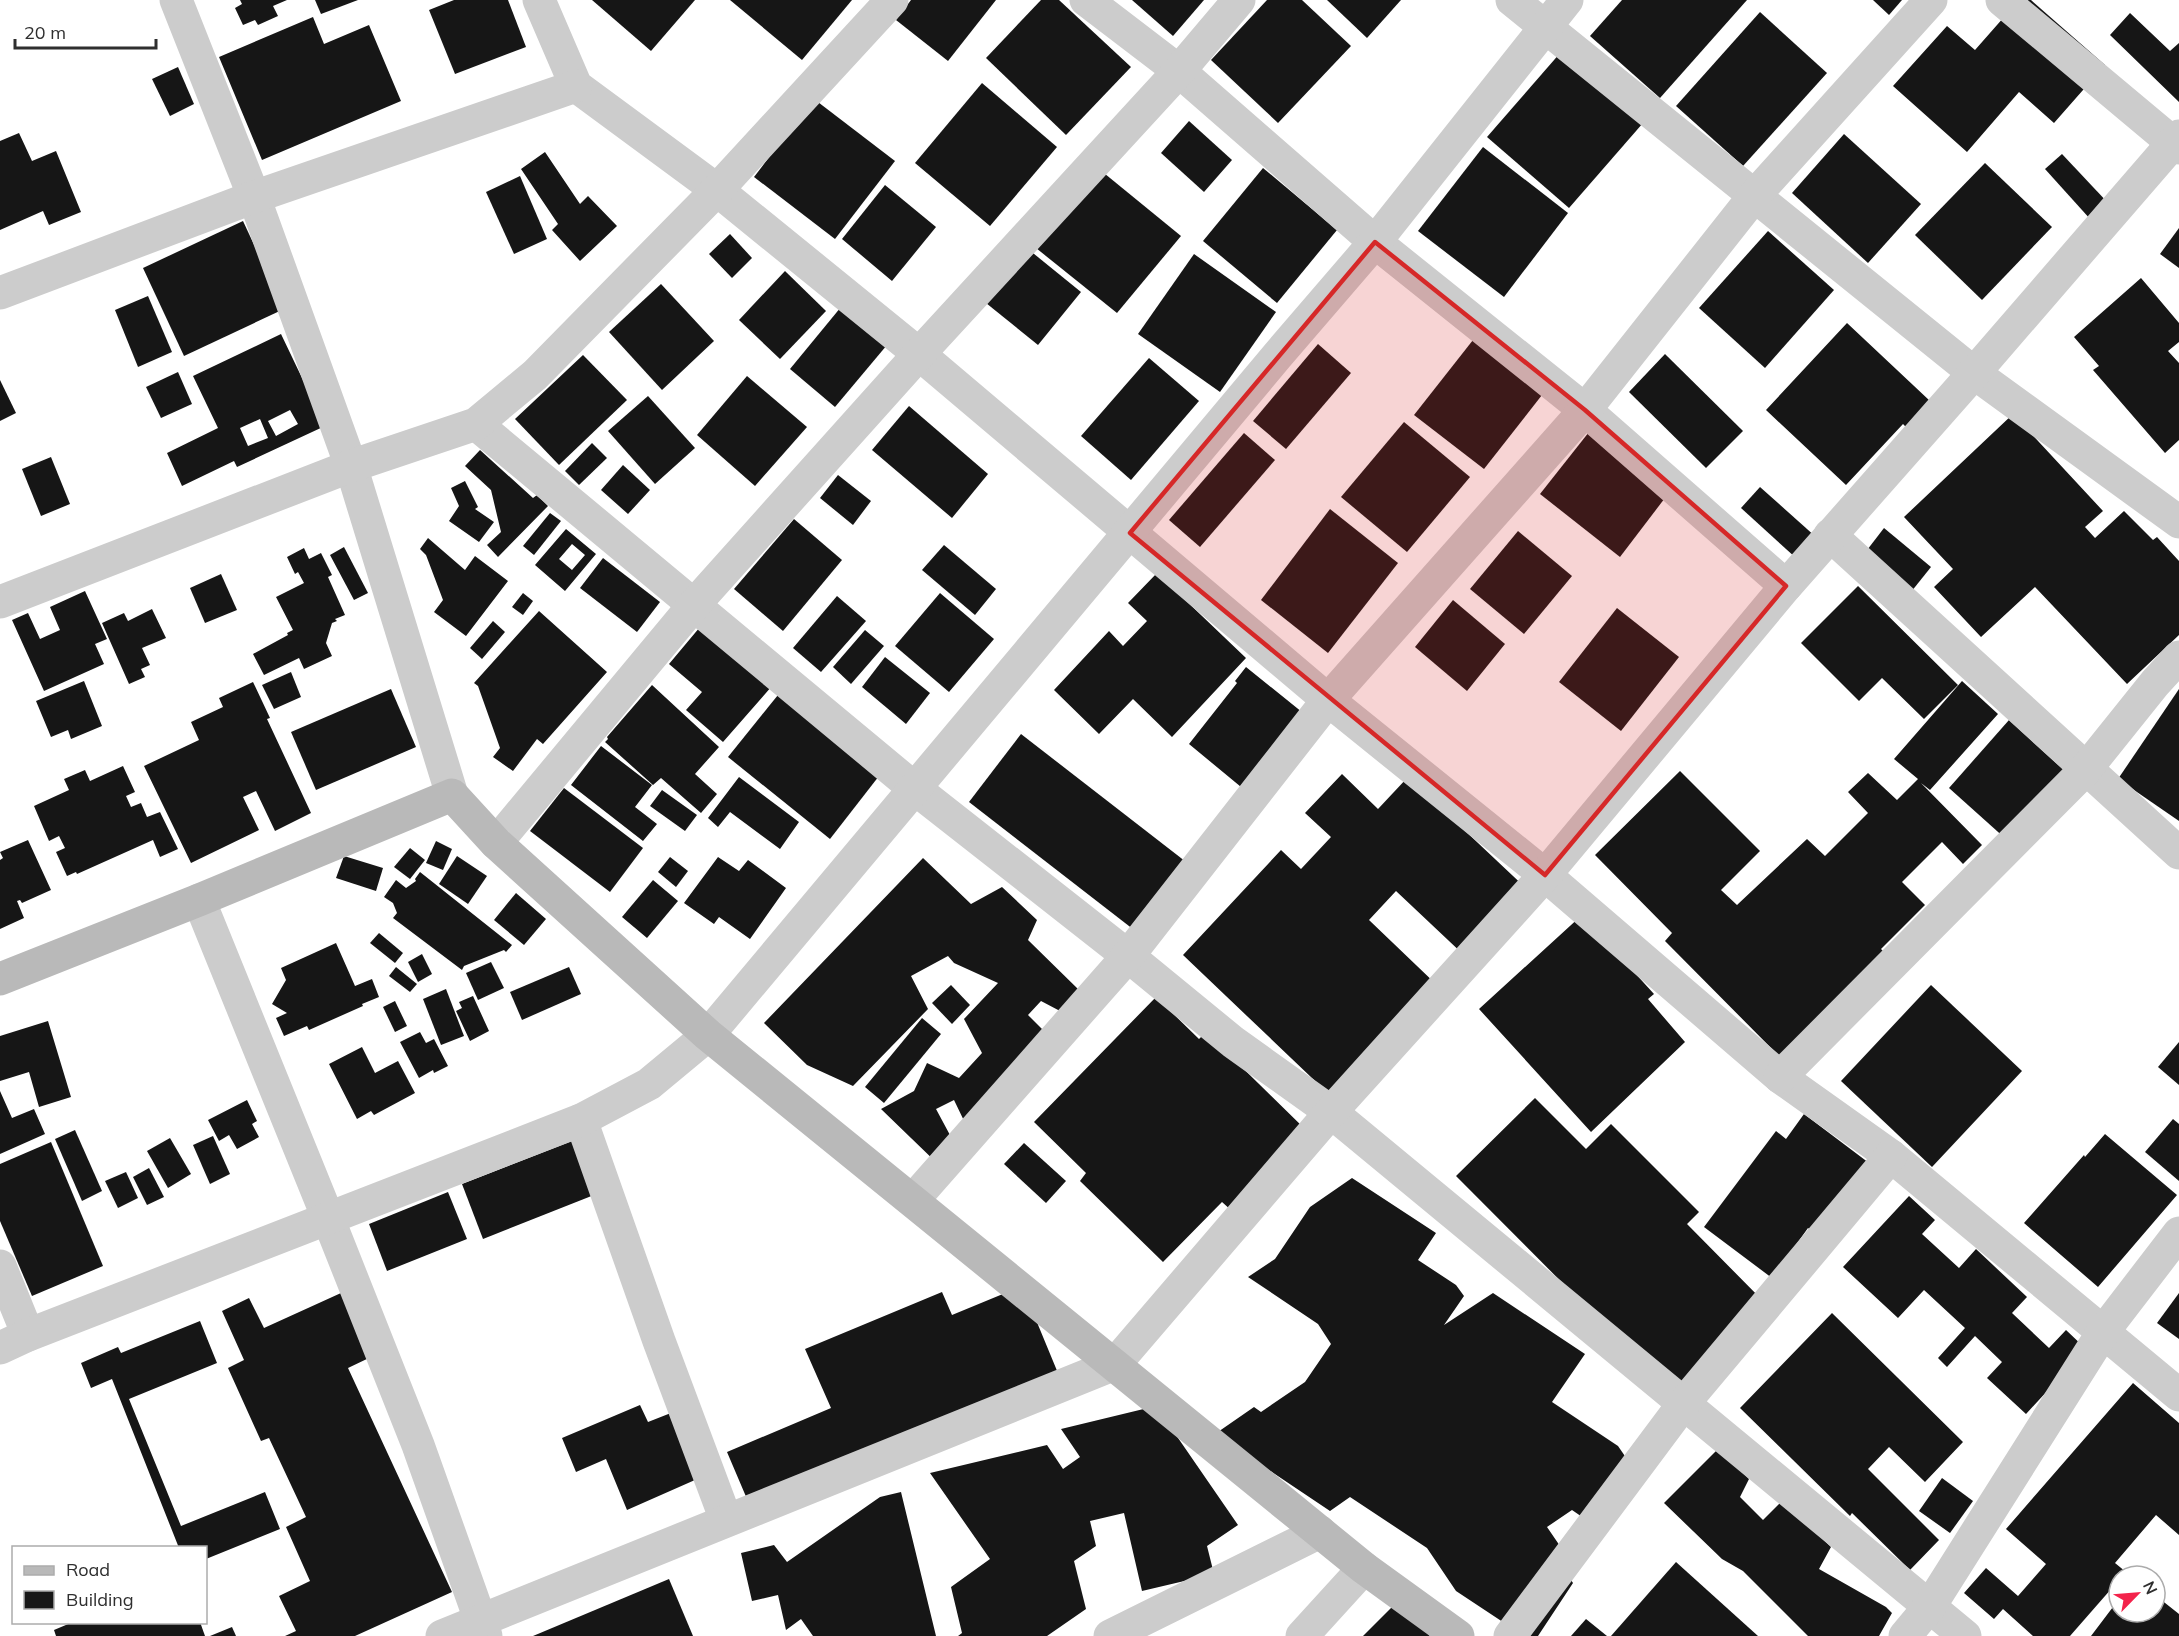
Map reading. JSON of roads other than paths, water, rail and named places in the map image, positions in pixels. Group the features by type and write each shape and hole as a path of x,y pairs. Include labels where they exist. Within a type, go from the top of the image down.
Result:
{"street":[{"path":"176,0 254,197 351,466 452,795 496,843 708,1035 1364,1568 1458,1636"},
{"path":"539,0 576,86 717,190 918,354 1328,700 1545,875 1780,1077 1891,1156 2179,1395"},
{"path":"0,602 351,466 477,424 535,375 717,190 892,0"},
{"path":"1086,0 1179,71 1375,242 1585,410 1786,586"},
{"path":"496,843 693,606 918,354 1179,71 1239,0"},
{"path":"1512,0 1974,373 2179,522"},
{"path":"0,1266 14,1341 581,1120 649,1084 708,1035 1375,242 1567,0"},
{"path":"913,1200 1128,956 1328,700 1585,410 1755,195 1931,0"},
{"path":"442,1636 483,1628 726,1520 977,1422 1115,1364 1331,1112 1545,875 1830,535 2177,142 2002,0"},
{"path":"0,293 254,197 576,86"},
{"path":"477,424 914,788 1128,956 1233,1042 1331,1112 1965,1636"},
{"path":"1830,535 2179,853"},
{"path":"1780,1077 2086,769 2155,683 2179,657"},
{"path":"0,980 452,795"},
{"path":"199,900 418,1445 483,1628"},
{"path":"581,1120 663,1352 726,1520"},
{"path":"1510,1636 1684,1403 1891,1156"},
{"path":"1905,1636 1930,1606 2103,1332 2179,1233"},
{"path":"1110,1636 1320,1532"},
{"path":"1302,1636 1364,1568"}]}
